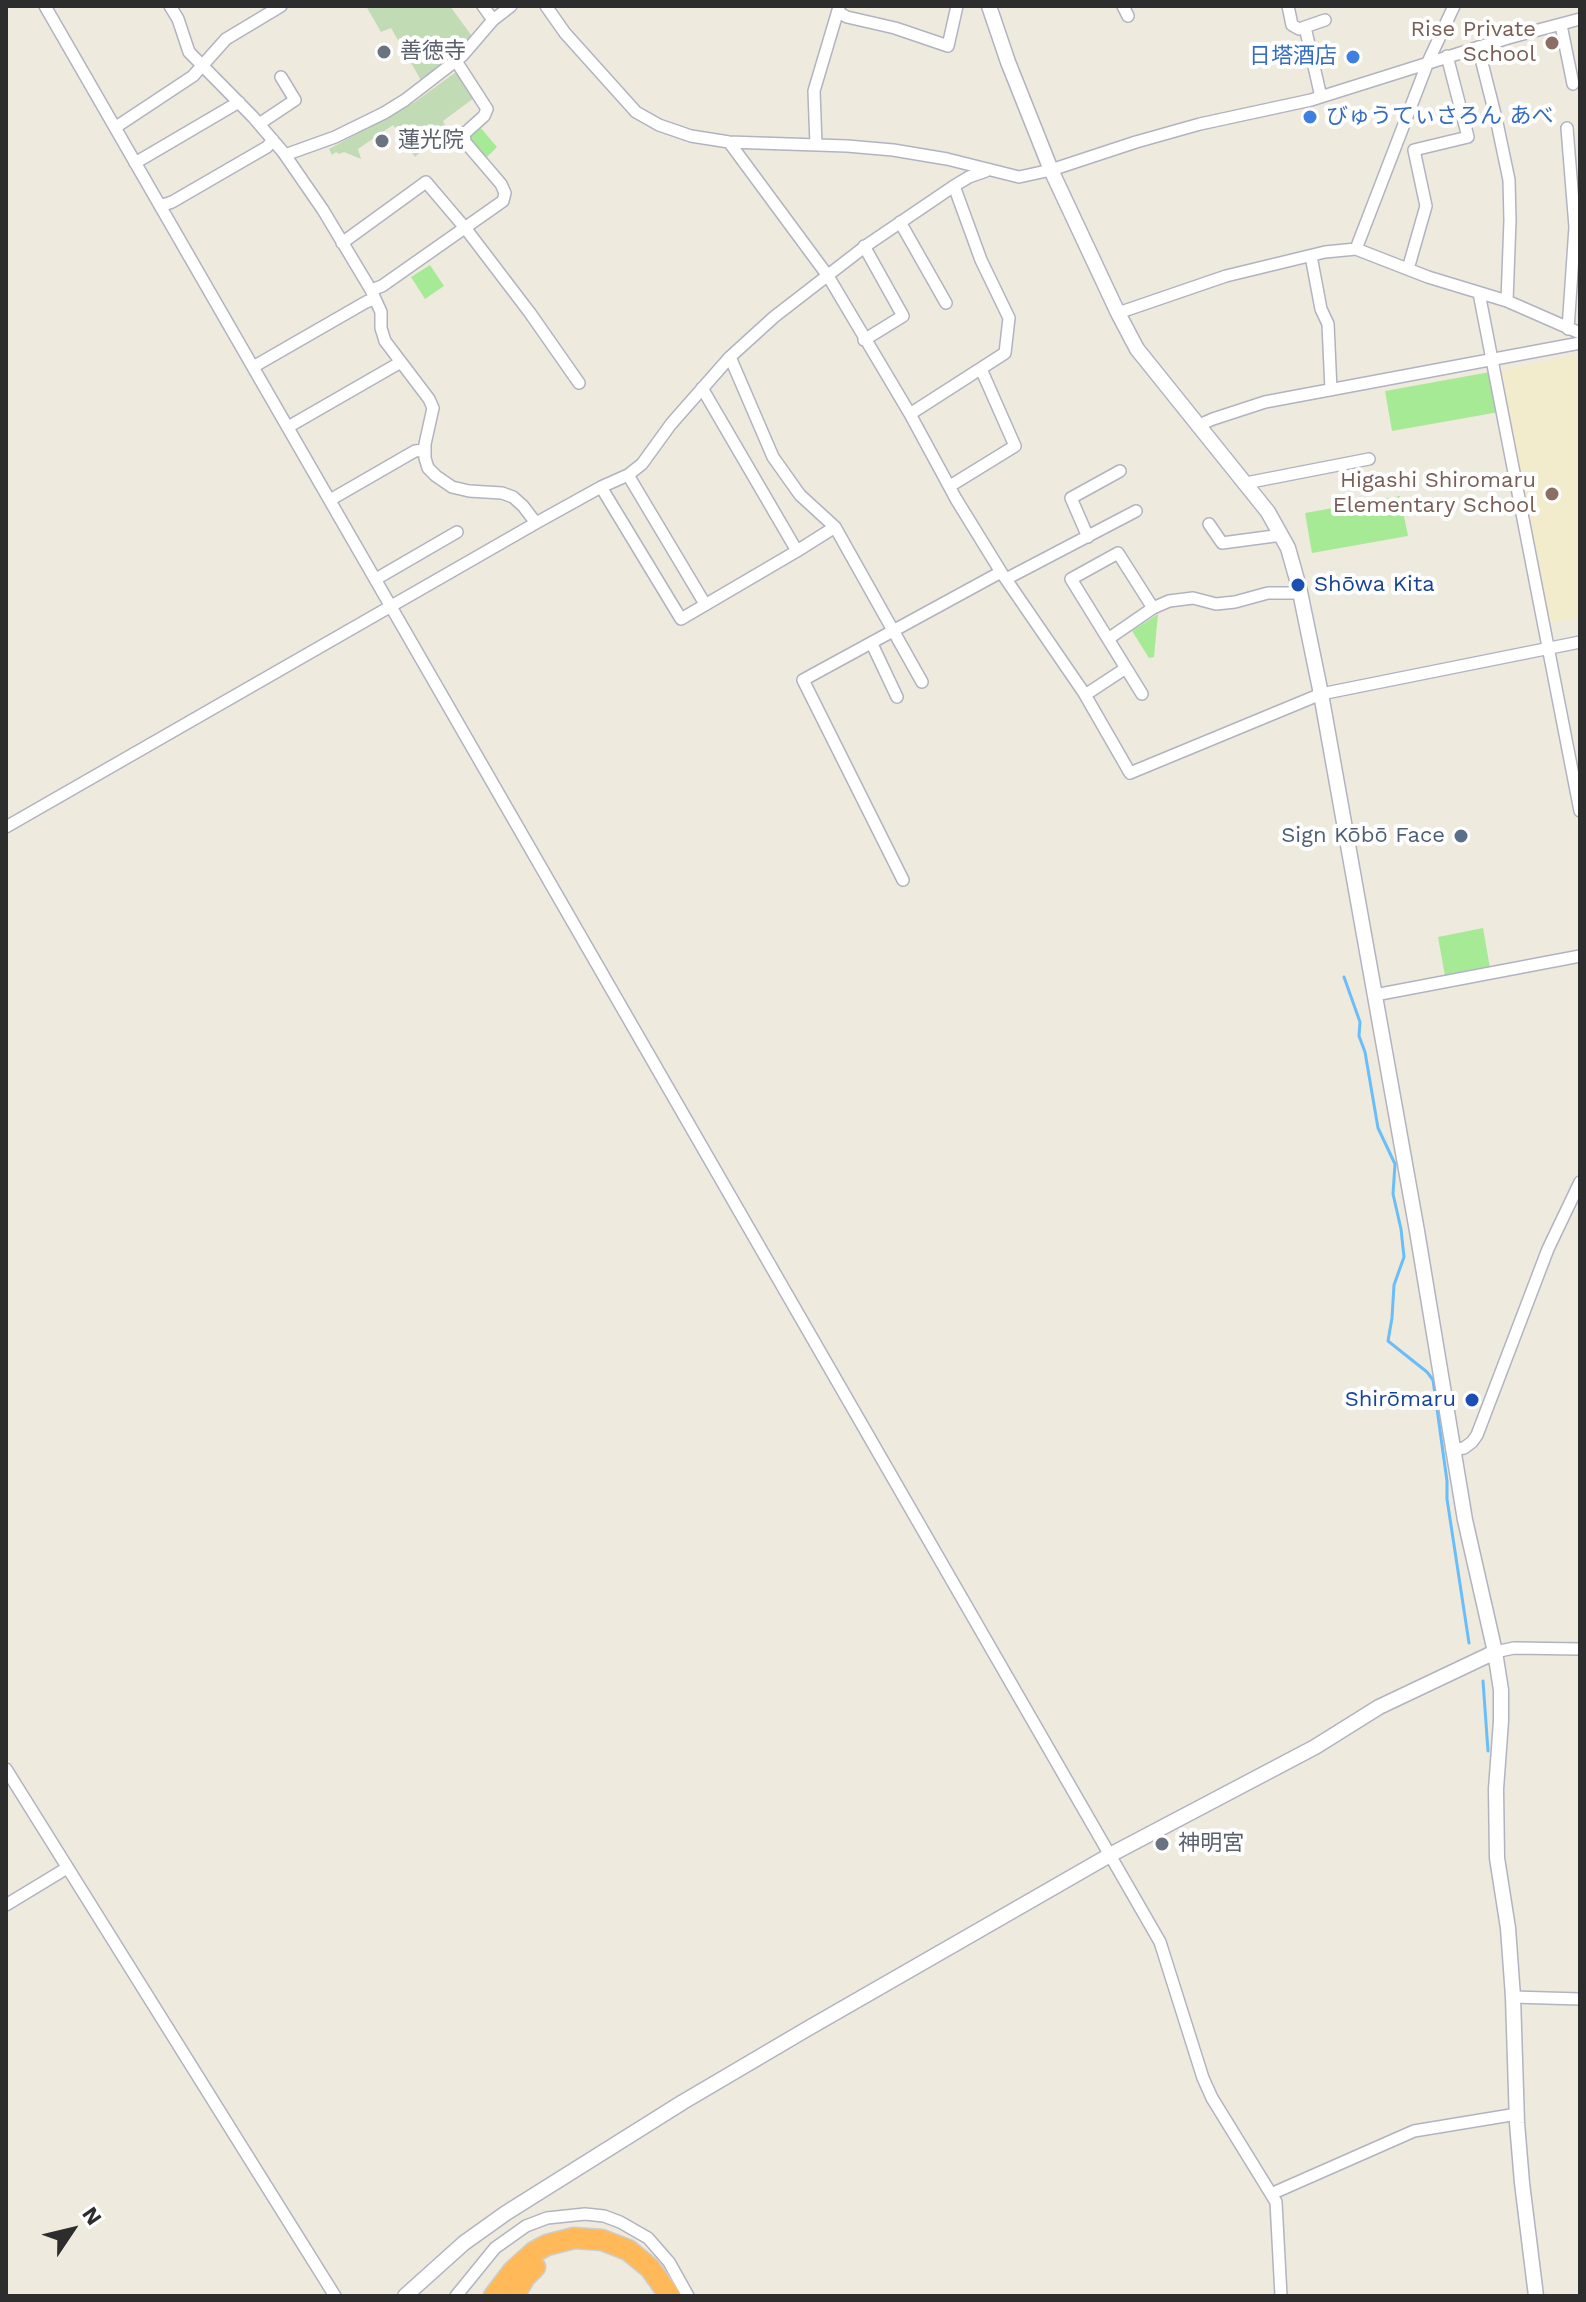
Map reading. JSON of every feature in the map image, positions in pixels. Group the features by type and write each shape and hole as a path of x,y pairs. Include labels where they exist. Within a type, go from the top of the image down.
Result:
{"highway":[{"path":"494,2296 513,2271 534,2252 574,2238 602,2240 628,2250 650,2268 670,2296"},
{"path":"514,2296 525,2277 543,2261 581,2249 596,2250 623,2260 636,2269 657,2296"}],"street":[{"path":"45,6 1160,1942 1203,2078 1276,2202 1281,2296"},
{"path":"170,6 178,19 189,52 239,102 285,155 323,210 372,295 381,312 385,341 433,408 425,450 428,468 452,487 513,497 536,523"},
{"path":"116,127 193,76 226,39 281,6"},
{"path":"483,6 493,20"},
{"path":"285,155 335,137 405,100 456,61 493,20 511,6"},
{"path":"546,6 565,33 636,112 659,125 691,136 729,142 893,150 947,159 1019,177 1162,135 1321,97 1447,56 1580,19"},
{"path":"816,145 814,91 839,9 847,17 895,28 948,46 957,6"},
{"path":"989,6 1051,170 1137,349 1247,485 1282,535 1301,593 1417,1231 1452,1450 1501,1690 1496,1789 1497,1858 1508,1928 1522,2183 1536,2296"},
{"path":"1288,6 1292,25 1299,29 1325,20"},
{"path":"1356,249 1428,62 1454,6"},
{"path":"1561,25 1573,84"},
{"path":"1305,27 1321,97"},
{"path":"1478,47 1509,180 1507,301"},
{"path":"1408,269 1426,206 1414,150 1468,137 1447,56"},
{"path":"253,367 366,302 382,286 503,201 505,193 501,184 465,142 464,134 484,116 487,109 456,61"},
{"path":"259,124 295,100 281,77"},
{"path":"135,163 239,102"},
{"path":"1118,313 1226,276 1356,249 1507,301 1574,331 1578,227 1567,128"},
{"path":"160,206 267,147 273,140"},
{"path":"729,142 828,276 910,414 956,499 1085,695 1130,773 1321,694 1580,642"},
{"path":"6,827 536,523 628,475 642,464 671,424 730,357 774,317 864,246 954,186 986,171"},
{"path":"342,243 426,182 530,313 579,383"},
{"path":"910,414 1005,353 1009,318 981,260 954,186"},
{"path":"900,222 946,303"},
{"path":"864,246 903,316 864,340"},
{"path":"1311,256 1321,309 1328,324 1331,390"},
{"path":"1479,293 1580,811"},
{"path":"1197,426 1265,402 1580,343"},
{"path":"730,357 773,457 800,495 835,527 922,682"},
{"path":"288,427 401,362"},
{"path":"950,486 1015,446 981,369"},
{"path":"702,388 797,551"},
{"path":"330,500 415,451 425,450"},
{"path":"1247,485 1369,459"},
{"path":"1088,537 1071,498 1120,471"},
{"path":"628,475 705,604"},
{"path":"601,487 681,619 835,527"},
{"path":"903,880 803,680 1004,575 1088,537 1136,511"},
{"path":"1209,524 1222,543 1282,535"},
{"path":"376,579 457,532"},
{"path":"1142,694 1071,579 1118,553 1153,608"},
{"path":"1108,639 1153,608 1169,601 1193,598 1216,604 1268,593 1301,593"},
{"path":"872,644 897,697"},
{"path":"1085,695 1126,668"},
{"path":"1375,995 1580,956"},
{"path":"1452,1450 1464,1448 1477,1435 1542,1262 1580,1182"},
{"path":"405,2296 464,2243 635,2131 821,2020 1110,1855 1315,1747 1379,1707 1495,1652 1514,1648 1580,1649"},
{"path":"6,1769 335,2296"},
{"path":"6,1905 67,1868"},
{"path":"1513,1997 1580,1999"},
{"path":"1271,2194 1414,2131 1517,2114"},
{"path":"456,2296 495,2248 526,2226 547,2218 585,2214 620,2222 648,2238 669,2262 688,2296"}],"shaded area":[{"name":"Higashi Shiromaru Elementary School","path":"1580,354 1580,617 1550,623 1501,371"}],"green space":[{"path":"366,6 450,6 474,39 444,58 447,64 422,82 391,28 381,32"},
{"path":"456,72 474,98 443,121 447,129 444,131 439,127 422,142 426,147 415,157 393,125 358,149 361,159 344,152 332,155 329,149 412,104"},
{"path":"480,127 497,147 485,159 471,143 470,136"},
{"path":"430,265 444,286 425,299 411,277"},
{"path":"1490,372 1499,412 1392,431 1385,391"},
{"path":"1400,496 1408,536 1312,553 1305,513"},
{"path":"1158,614 1154,657 1149,658 1132,631"},
{"path":"1483,928 1490,968 1445,976 1438,937"}],"waterway":[{"path":"1344,977 1360,1022 1359,1036 1365,1052 1378,1128 1395,1164 1393,1194 1404,1257 1394,1285 1388,1341 1433,1380 1469,1643"},
{"path":"1483,1681 1488,1751"}],"place":[{"name":"Rise Private School","path":"1552,43"},
{"name":"善徳寺","path":"384,52"},
{"name":"日塔酒店","path":"1353,57"},
{"name":"びゅうてぃさろん あべ","path":"1310,117"},
{"name":"蓮光院","path":"382,141"},
{"name":"Higashi Shiromaru Elementary School","path":"1552,494"},
{"name":"Shōwa Kita","path":"1298,585"},
{"name":"Sign Kōbō Face","path":"1461,836"},
{"name":"Shirōmaru","path":"1472,1400"},
{"name":"神明宮","path":"1162,1844"}]}
